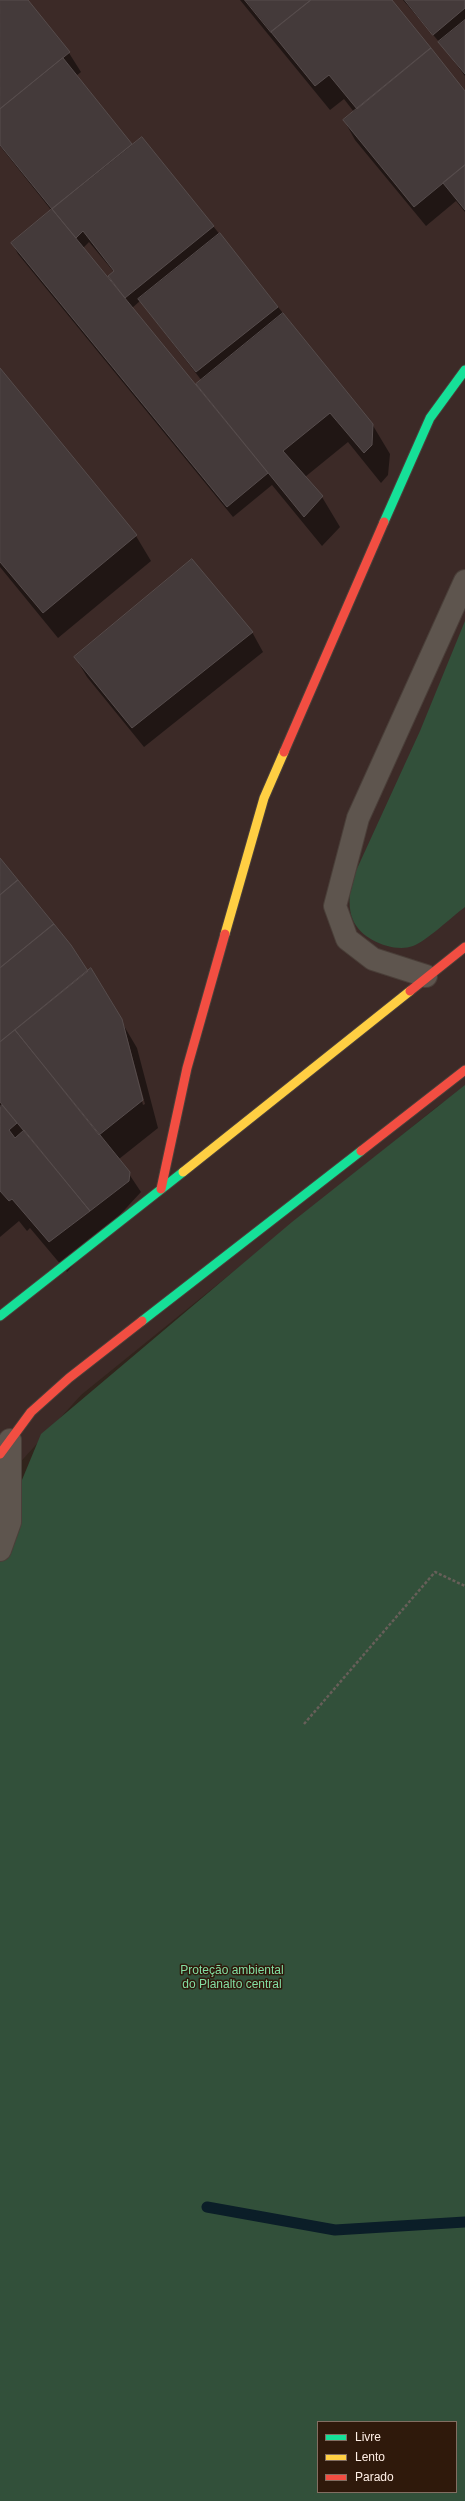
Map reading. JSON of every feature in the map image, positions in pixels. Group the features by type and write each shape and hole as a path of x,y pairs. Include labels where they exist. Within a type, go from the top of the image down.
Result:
{"street":[{"path":"161,1190 187,1068 264,798 430,418 465,370"},
{"path":"426,976 373,960 347,939 334,906 358,818 465,581"},
{"path":"0,1316 53,1276 426,976 465,947"},
{"path":"0,1550 10,1522 5,1447 32,1412 69,1378 465,1070"}],"path":[{"path":"304,1724 435,1572 465,1586"}],"shaded area":[{"path":"0,0 465,0 465,1088 438,1106 81,1395 15,1468 0,1447"}],"green space":[{"path":"465,621 465,907 418,944 405,948 388,946 370,939 357,927 350,911 350,884 420,731"},
{"name":"Proteção ambiental do Planalto central","path":"465,1085 465,2501 0,2501 0,1533 41,1434 292,1222"}],"building":[{"path":"0,0 28,0 70,52 0,109"},
{"path":"245,0 311,0 271,32"},
{"path":"311,0 392,0 431,48 357,109 329,75 315,86 271,32"},
{"path":"405,0 465,0 465,8 433,35"},
{"path":"465,20 465,74 438,42"},
{"path":"431,48 465,91 465,165 414,207 343,120"},
{"path":"63,58 132,144 52,209 0,145 0,109"},
{"path":"142,137 214,226 125,298 108,276 114,271 83,231 76,238 52,209"},
{"path":"465,165 465,210 443,183"},
{"path":"52,209 268,473 227,507 11,243"},
{"path":"220,233 278,307 196,372 138,299"},
{"path":"283,313 373,424 372,445 364,453 330,413 283,451 323,496 304,517 196,384"},
{"path":"0,368 137,535 43,613 0,562"},
{"path":"192,559 253,632 132,728 74,657"},
{"path":"0,858 18,880 0,895"},
{"path":"18,880 54,924 0,968 0,895"},
{"path":"54,924 71,945 88,971 0,1042 0,968"},
{"path":"91,968 122,1019 143,1100 99,1135 15,1030"},
{"path":"15,1030 130,1172 129,1181 90,1211 0,1102 0,1042"},
{"path":"2,1105 17,1123 9,1130 15,1138 24,1130 90,1211 49,1242 12,1199 9,1201 0,1191 0,1107"}],"waterway":[{"path":"207,2207 335,2230 465,2222"}],"traffic: fast":[{"path":"384,522 430,418 465,370"},
{"path":"142,1321 361,1151"},
{"path":"0,1316 183,1172"}],"traffic: slow":[{"path":"225,934 264,798 284,752"},
{"path":"183,1172 410,991"}],"traffic: jam":[{"path":"284,752 384,522"},
{"path":"161,1189 187,1068 225,934"},
{"path":"410,991 465,947"},
{"path":"361,1151 465,1070"},
{"path":"0,1454 31,1412 69,1378 142,1321"}]}
